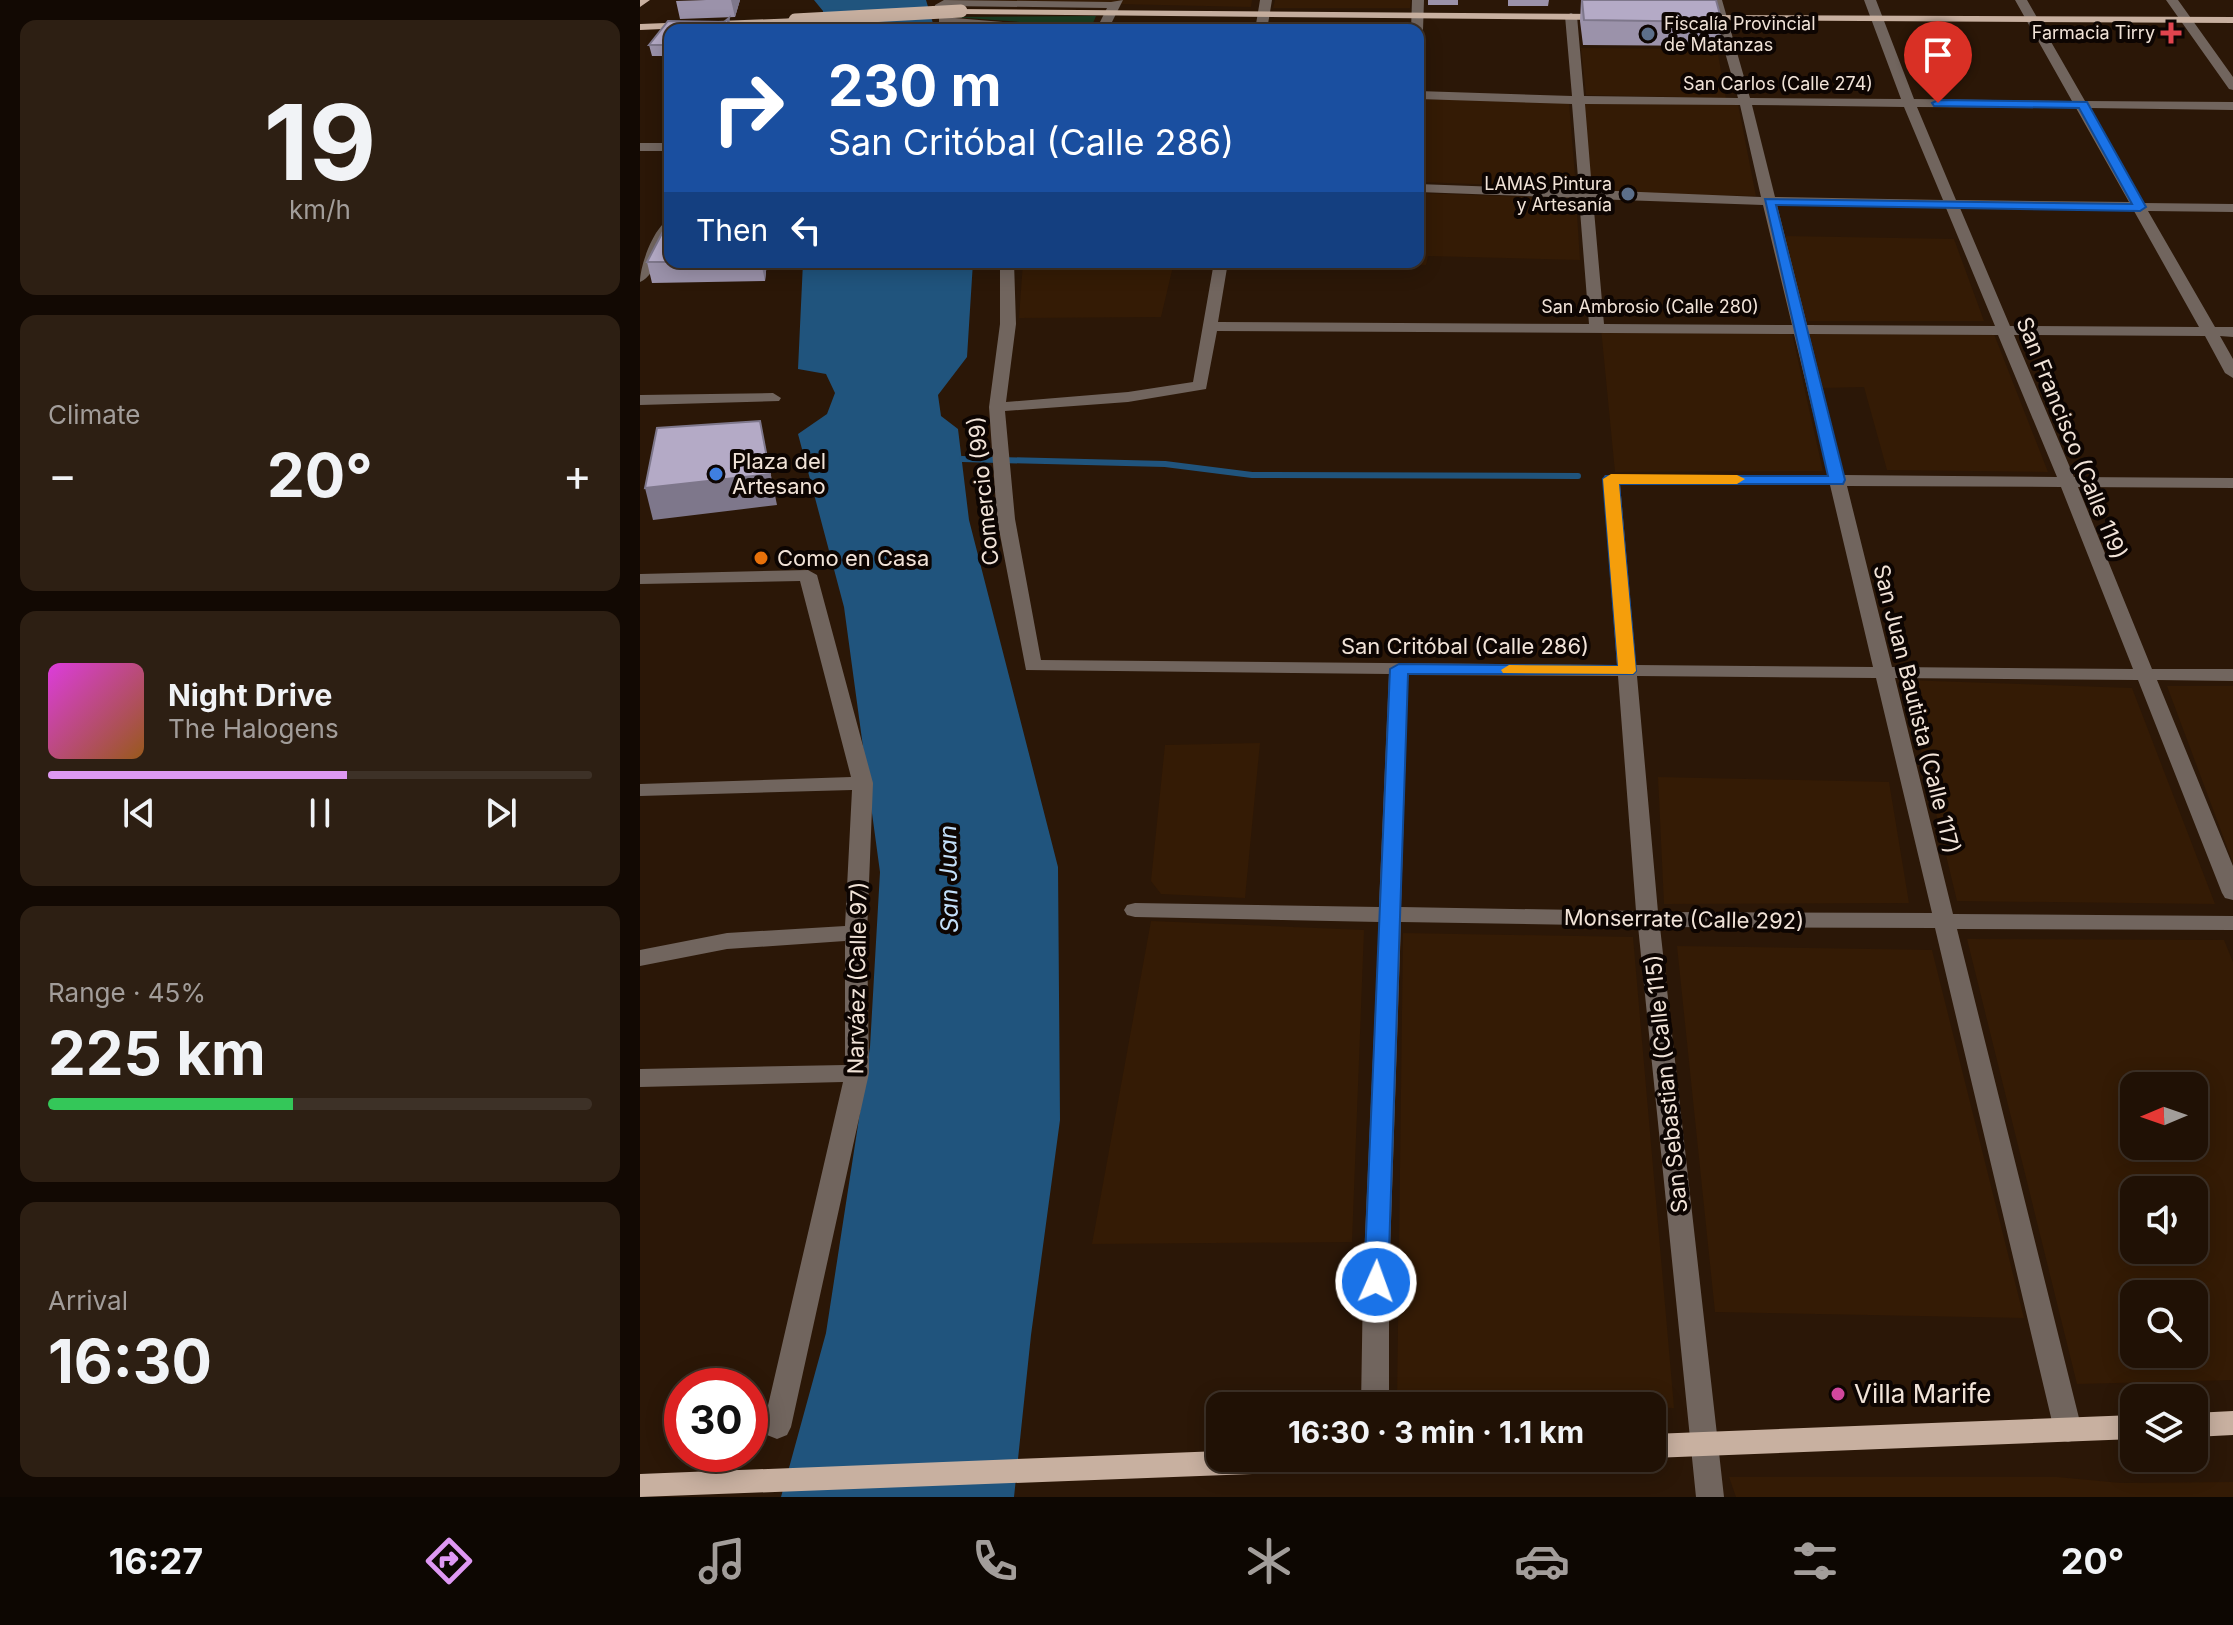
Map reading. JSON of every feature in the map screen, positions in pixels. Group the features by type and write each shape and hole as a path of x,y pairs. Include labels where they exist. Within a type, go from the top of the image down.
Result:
{"main road":[{"path":"1569,0 1571,16"},
{"path":"736,24 1114,6 1264,13 1616,17"},
{"path":"1675,17 1718,9 1878,18 2233,20"},
{"path":"640,27 664,27"},
{"path":"2208,1424 2233,1423"},
{"path":"1666,1445 2120,1428"},
{"path":"640,1487 1206,1464"}],"street":[{"path":"1262,24 1266,0"},
{"path":"1417,24 1418,0"},
{"name":"San Francisco (Calle 119)","path":"1870,0 1909,103 2067,481 2233,893"},
{"path":"2021,0 2083,104 2233,373"},
{"path":"2172,0 2233,86"},
{"path":"945,24 943,2 1114,6 1105,24"},
{"name":"San Juan Bautista (Calle 117)","path":"1718,9 1745,101 2068,1430"},
{"path":"1571,16 1597,327"},
{"path":"775,24 795,20"},
{"name":"San Carlos (Calle 274)","path":"1424,95 1576,100 2233,106"},
{"path":"640,147 664,147"},
{"path":"1424,188 1953,206 2233,208"},
{"path":"640,278 646,260 664,232"},
{"name":"Comercio (99)","path":"1007,268 1008,324 997,407 1006,519 1033,666"},
{"path":"997,407 1128,397 1200,386 1220,268"},
{"name":"San Ambrosio (Calle 280)","path":"1210,326 1798,327 2233,332"},
{"path":"640,400 773,398"},
{"name":"San Sebastian (Calle 115)","path":"1710,1497 1648,919 1611,479 1837,480"},
{"path":"1837,480 2233,483"},
{"name":"Narváez (Calle 97)","path":"640,579 808,575 863,783 856,933 857,1073 777,1427"},
{"name":"San Critóbal (Calle 286)","path":"1033,666 2233,675"},
{"path":"1375,1392 1388,914 1399,669"},
{"path":"640,790 863,783"},
{"name":"Monserrate (Calle 292)","path":"1135,910 1648,919 2233,923"},
{"path":"640,958 727,941 856,933"},
{"path":"640,1078 857,1073"}],"shaded area":[{"path":"944,0 1252,0 1251,7"},
{"path":"1275,0 1411,0 1410,8 1273,8"},
{"path":"1581,48 1717,49 1726,98 1586,95"},
{"path":"1424,99 1569,103 1576,188 1424,182"},
{"path":"1581,102 1738,104 1756,196 1589,193"},
{"path":"1424,193 1576,199 1580,260 1428,256 1426,265"},
{"path":"1785,236 1954,239 1984,321 1805,321"},
{"path":"1023,268 1173,268 1161,317 1019,318"},
{"path":"1601,328 1791,329 1823,471 1615,472"},
{"path":"1809,332 1994,334 2048,472 1887,470 1864,387 1823,388"},
{"path":"1904,680 2132,688 2215,904 1957,901"},
{"path":"2167,686 2233,686 2233,863"},
{"path":"1260,743 1245,898 1161,894 1151,881 1165,745"},
{"path":"1658,777 1889,782 1909,903 1664,904"},
{"path":"1151,921 1364,930 1352,1242 1092,1244"},
{"path":"1403,933 1633,937 1674,1408 1666,1408 1666,1392 1397,1392"},
{"path":"1967,939 2224,940 2233,962 2233,1380 2077,1384"},
{"path":"1677,946 1932,950 2024,1318 1715,1312"},
{"path":"1729,1477 2057,1477 2121,1483 2233,1482 2233,1497 1736,1497"}],"green space":[{"path":"1096,16 1093,24 1034,24 953,17"}],"water":[{"path":"814,0 926,0 933,24 822,24 823,11"},
{"name":"San Juan","path":"803,268 973,268 967,357 938,395 941,416 958,429 969,520 1058,867 1060,1120 1031,1335 1014,1497 781,1497 826,1333 870,1047 880,872 844,607 798,434 827,414 835,393 826,374 798,369"}],"building":[{"path":"1582,0 1716,0 1722,22 1584,20"},
{"path":"729,18 727,24 666,24 668,21 724,22"},
{"path":"664,26 664,45 649,45"},
{"path":"664,229 664,262 647,262"},
{"path":"760,421 770,474 645,488 657,428"}],"waterway":[{"path":"962,459 1165,464 1252,475 1578,476"}],"slow traffic":[{"path":"1509,670 1627,671 1611,479 1737,479"}],"place":[{"name":"Farmacia Tirry","path":"2171,33"},
{"name":"Fiscalía Provincial de Matanzas","path":"1648,34"},
{"name":"LAMAS Pintura y Artesanía","path":"1628,194"},
{"name":"Plaza del Artesano","path":"716,474"},
{"name":"Como en Casa","path":"761,558"},
{"name":"Villa Marife","path":"1838,1394"}],"route":[{"path":"1376,1282 1399,669 1627,671 1611,479 1837,480 1769,201 2140,207 2083,104 1938,103"}]}
